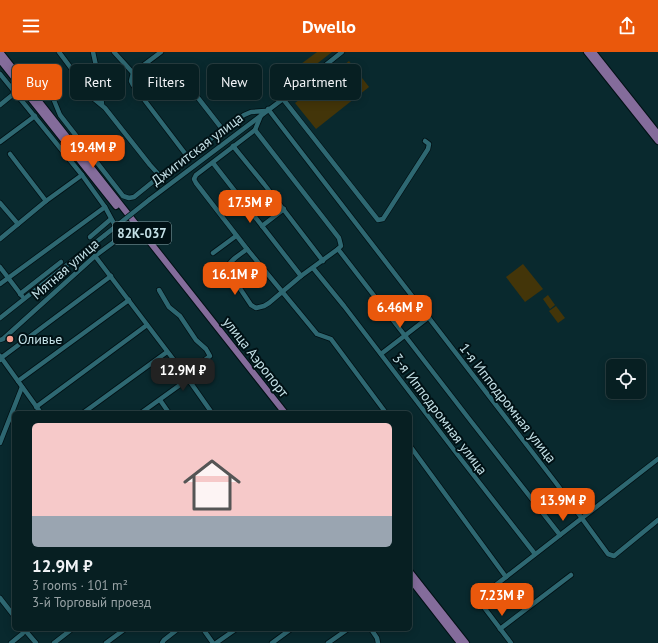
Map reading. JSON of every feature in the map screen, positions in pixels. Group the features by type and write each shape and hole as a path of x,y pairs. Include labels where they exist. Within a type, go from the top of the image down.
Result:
{"main road":[{"name":"улица Аэропорт","path":"0,52 282,411"},
{"path":"587,52 658,141"},
{"path":"593,52 658,134"},
{"name":"улица Аэропорт","path":"0,60 278,411"},
{"path":"412,575 466,643"},
{"path":"412,582 460,643"}],"street":[{"path":"59,52 94,99 102,105 137,147 150,166 160,176"},
{"path":"93,52 100,84 102,105"},
{"path":"114,52 133,73 131,81 133,85"},
{"path":"145,64 161,52"},
{"name":"Джигитская улица","path":"327,64 342,52"},
{"name":"Мятная улица","path":"0,74 12,88"},
{"path":"0,105 12,95"},
{"path":"199,99 223,130"},
{"name":"Мятная улица","path":"0,340 94,256 117,239 118,235 117,229 105,207 22,100"},
{"path":"54,100 60,115 123,196 129,198 134,197 160,176 244,115 252,112 265,111"},
{"path":"144,100 187,156"},
{"name":"Джигитская улица","path":"0,318 149,200 282,100"},
{"path":"284,100 378,220 383,219 428,149 429,144 425,141"},
{"path":"265,111 255,130 196,175 194,179 236,236 317,334 332,339 385,411"},
{"name":"1-я Ипподромная улица","path":"265,111 429,317 608,554 614,556 658,520"},
{"path":"0,142 35,116"},
{"path":"247,249 231,261 227,269 253,307 258,308 264,306 281,291 341,246 339,238 255,130"},
{"path":"233,146 323,261"},
{"path":"10,154 46,201"},
{"path":"213,163 301,276"},
{"path":"0,238 46,201 82,176"},
{"path":"0,203 18,224"},
{"path":"0,284 105,207"},
{"path":"262,226 284,210"},
{"path":"90,237 112,219"},
{"path":"213,253 236,236"},
{"path":"338,249 560,535"},
{"path":"94,256 111,276 211,411"},
{"path":"20,294 61,262"},
{"path":"0,267 24,299"},
{"name":"3-я Ипподромная улица","path":"313,268 536,554"},
{"path":"39,411 0,358 111,276"},
{"path":"144,411 184,382 190,371 210,356 206,348 196,340 180,316 169,307 159,290"},
{"path":"18,381 129,300"},
{"path":"381,354 429,317"},
{"path":"36,407 147,325"},
{"path":"86,411 167,352"},
{"path":"13,411 22,387"},
{"path":"160,400 168,411"},
{"path":"0,443 12,412"},
{"path":"412,449 506,577"},
{"path":"511,643 480,602 479,598 658,459"},
{"path":"500,629 572,575"},
{"path":"0,598 12,613"},
{"path":"11,643 24,631"},
{"path":"26,631 36,643"},
{"path":"54,643 69,631"},
{"path":"106,643 121,631"},
{"path":"162,643 175,631"},
{"path":"204,631 213,643"},
{"path":"216,643 233,631"},
{"path":"272,643 288,631"},
{"path":"328,643 345,631"},
{"path":"372,631 377,638 378,643"}],"shaded area":[{"path":"317,52 332,52 317,64 301,64"},
{"path":"361,77 369,87 361,93"},
{"path":"299,100 353,100 316,129 295,103"},
{"path":"523,264 543,289 525,302 506,277"},
{"path":"548,295 555,305 550,309 543,299"},
{"path":"556,306 565,318 558,323 549,311"}],"place":[{"name":"Оливье","path":"10,339"}]}
